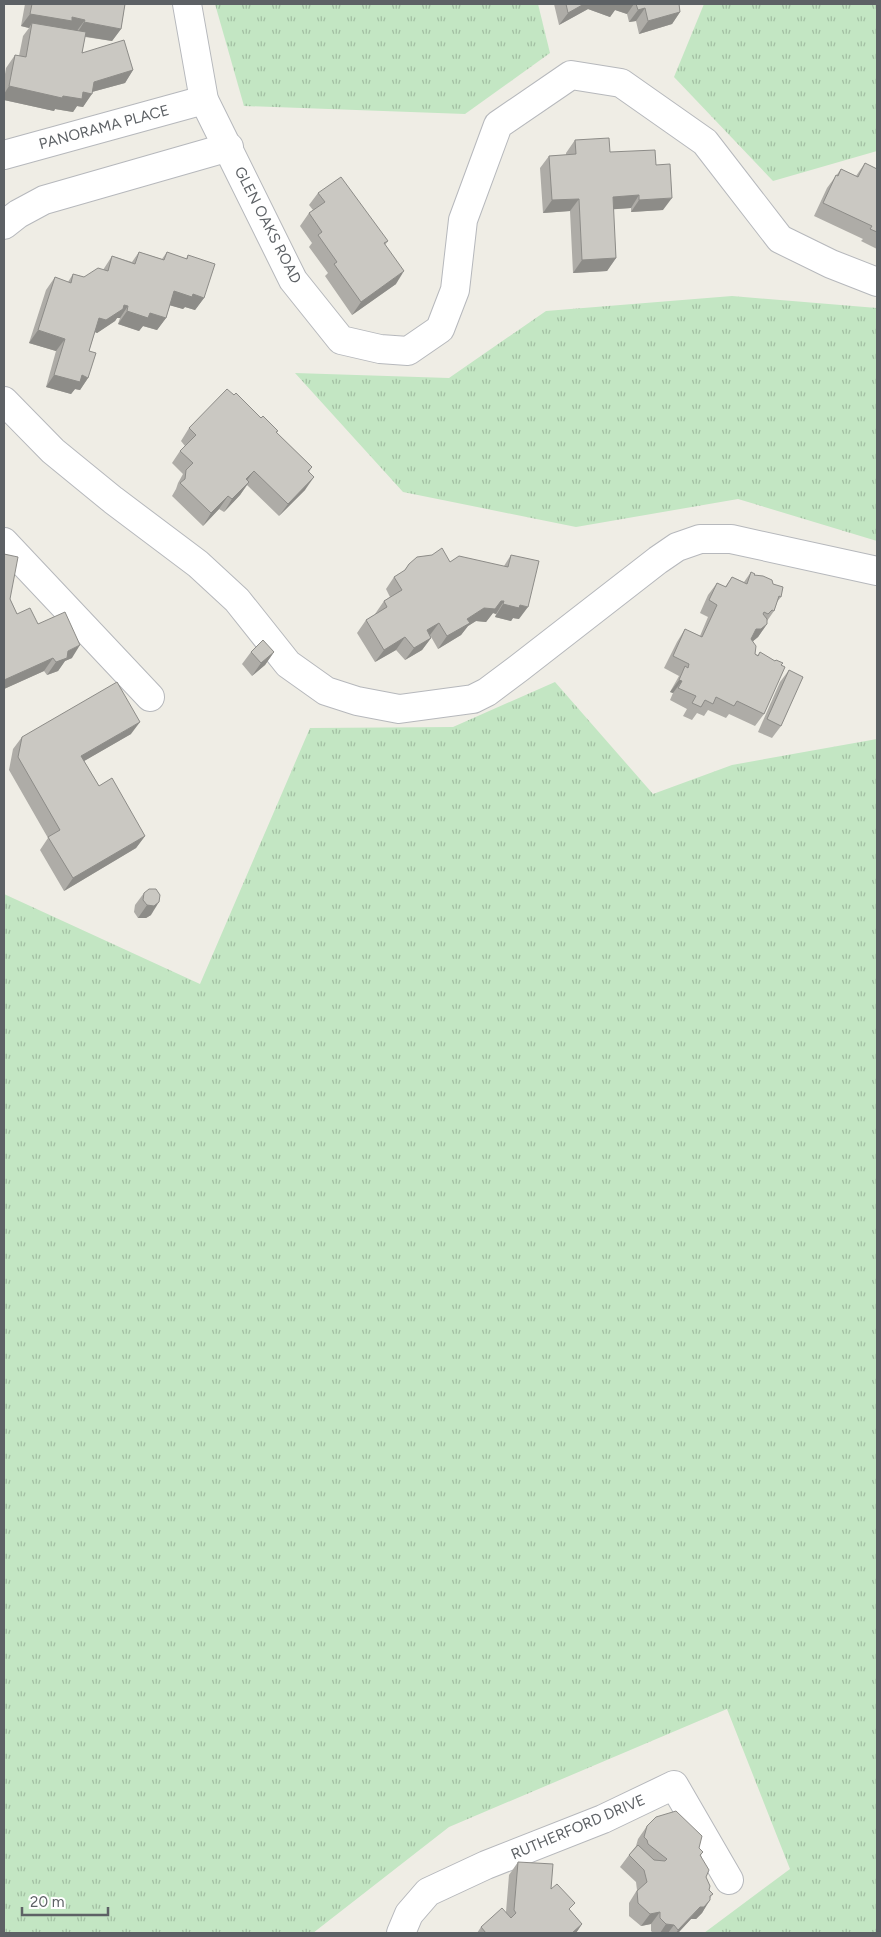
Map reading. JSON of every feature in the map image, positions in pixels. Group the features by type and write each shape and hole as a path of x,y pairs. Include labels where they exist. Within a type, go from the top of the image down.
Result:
{"street":[{"name":"GLEN OAKS ROAD","path":"186,4 204,100 229,147 293,280 341,340 380,349 408,351 440,330 455,290 463,220 498,125 571,75 621,83 705,142 780,239 831,264 877,282"},
{"name":"PANORAMA PLACE","path":"4,155 204,100"},
{"path":"4,225 18,214 44,200 229,147"},
{"path":"4,401 53,451 113,500 198,564 231,594 288,664 326,691 357,701 399,709 473,699 487,692 519,668 658,560 677,547 700,539 731,539 877,571"},
{"path":"4,542 150,697"},
{"name":"RUTHERFORD DRIVE","path":"401,1933 409,1914 428,1892 486,1865 603,1819 674,1785 729,1880"}],"green space":[{"path":"215,4 538,4 550,53 465,114 244,106"},
{"path":"704,4 877,4 877,151 773,181 674,77"},
{"path":"732,296 877,308 877,541 738,499 576,527 403,492 295,373 449,378 546,311"},
{"path":"555,682 653,794 732,765 877,739 877,1933 704,1933 790,1869 727,1709 449,1827 313,1933 4,1933 4,894 200,984 310,728 453,727"}],"building":[{"path":"32,4 125,4 121,29 84,22 85,20 72,17 72,21 30,14"},
{"path":"566,4 584,4 568,13"},
{"path":"636,4 679,4 680,12 648,21 645,8 638,10"},
{"path":"32,23 86,32 82,53 124,40 133,70 94,82 92,94 83,92 82,99 63,96 62,98 9,86 15,55 26,57"},
{"path":"609,138 610,152 655,150 656,165 670,164 672,198 639,200 639,195 613,197 616,258 582,260 579,199 552,200 549,156 576,154 575,140"},
{"path":"865,163 877,169 877,232 870,229 872,226 823,203 836,175 838,176 841,169 858,177"},
{"path":"341,177 388,241 384,243 404,271 361,302 334,264 337,262 318,235 322,232 309,213 325,202 318,193"},
{"path":"139,252 164,260 167,252 187,259 188,255 215,264 204,298 193,294 192,297 174,291 166,318 150,313 148,318 127,311 128,306 124,305 123,309 106,320 99,318 89,351 96,353 88,378 82,375 80,382 54,375 65,339 38,330 55,277 71,283 73,274 84,277 98,268 108,271 112,256 135,264"},
{"path":"227,389 234,395 236,393 261,418 263,416 278,431 276,432 312,467 308,471 314,477 288,504 254,471 246,479 249,482 232,499 228,496 211,513 180,483 185,479 186,470 193,463 180,451 196,435 189,428"},
{"path":"442,548 450,562 459,556 508,567 511,555 539,561 528,607 520,605 519,608 503,604 504,601 501,601 495,609 484,608 467,619 470,623 447,636 439,623 427,630 431,638 414,648 405,637 384,650 366,620 387,607 384,601 402,590 394,577 405,570 417,557 432,555"},
{"path":"4,554 18,557 10,599 17,614 30,608 38,624 65,612 80,645 68,651 67,658 56,662 53,658 4,680"},
{"path":"751,572 754,575 772,580 773,584 783,587 781,597 779,596 774,611 772,610 768,614 764,612 763,614 767,619 767,624 761,629 756,629 751,639 756,646 755,654 758,656 760,652 775,661 783,663 781,665 785,667 764,714 737,701 734,706 716,697 713,704 705,700 701,707 692,703 696,696 678,688 682,681 679,680 685,666 688,668 689,664 673,656 685,629 702,637 717,605 709,600 717,583 726,587 732,577 747,584"},
{"path":"263,640 274,652 261,663 251,652"},
{"path":"789,670 803,677 781,726 767,719"},
{"path":"117,682 140,722 81,756 99,786 112,778 145,836 73,878 48,837 60,830 18,757 22,737"},
{"path":"149,889 156,889 160,895 159,902 154,906 147,905 143,900 144,893"},
{"path":"676,1811 702,1836 699,1848 703,1852 700,1855 709,1870 706,1877 710,1886 709,1890 713,1894 704,1907 700,1907 678,1930 674,1925 666,1924 660,1918 660,1912 650,1914 638,1903 637,1891 647,1882 644,1870 629,1855 638,1845 654,1860 665,1861 667,1859 648,1844 644,1837 647,1826 656,1817"},
{"path":"518,1862 553,1864 551,1889 557,1884 575,1903 569,1909 582,1924 572,1933 486,1933 481,1927 502,1908 511,1918 516,1913 514,1910"}]}
